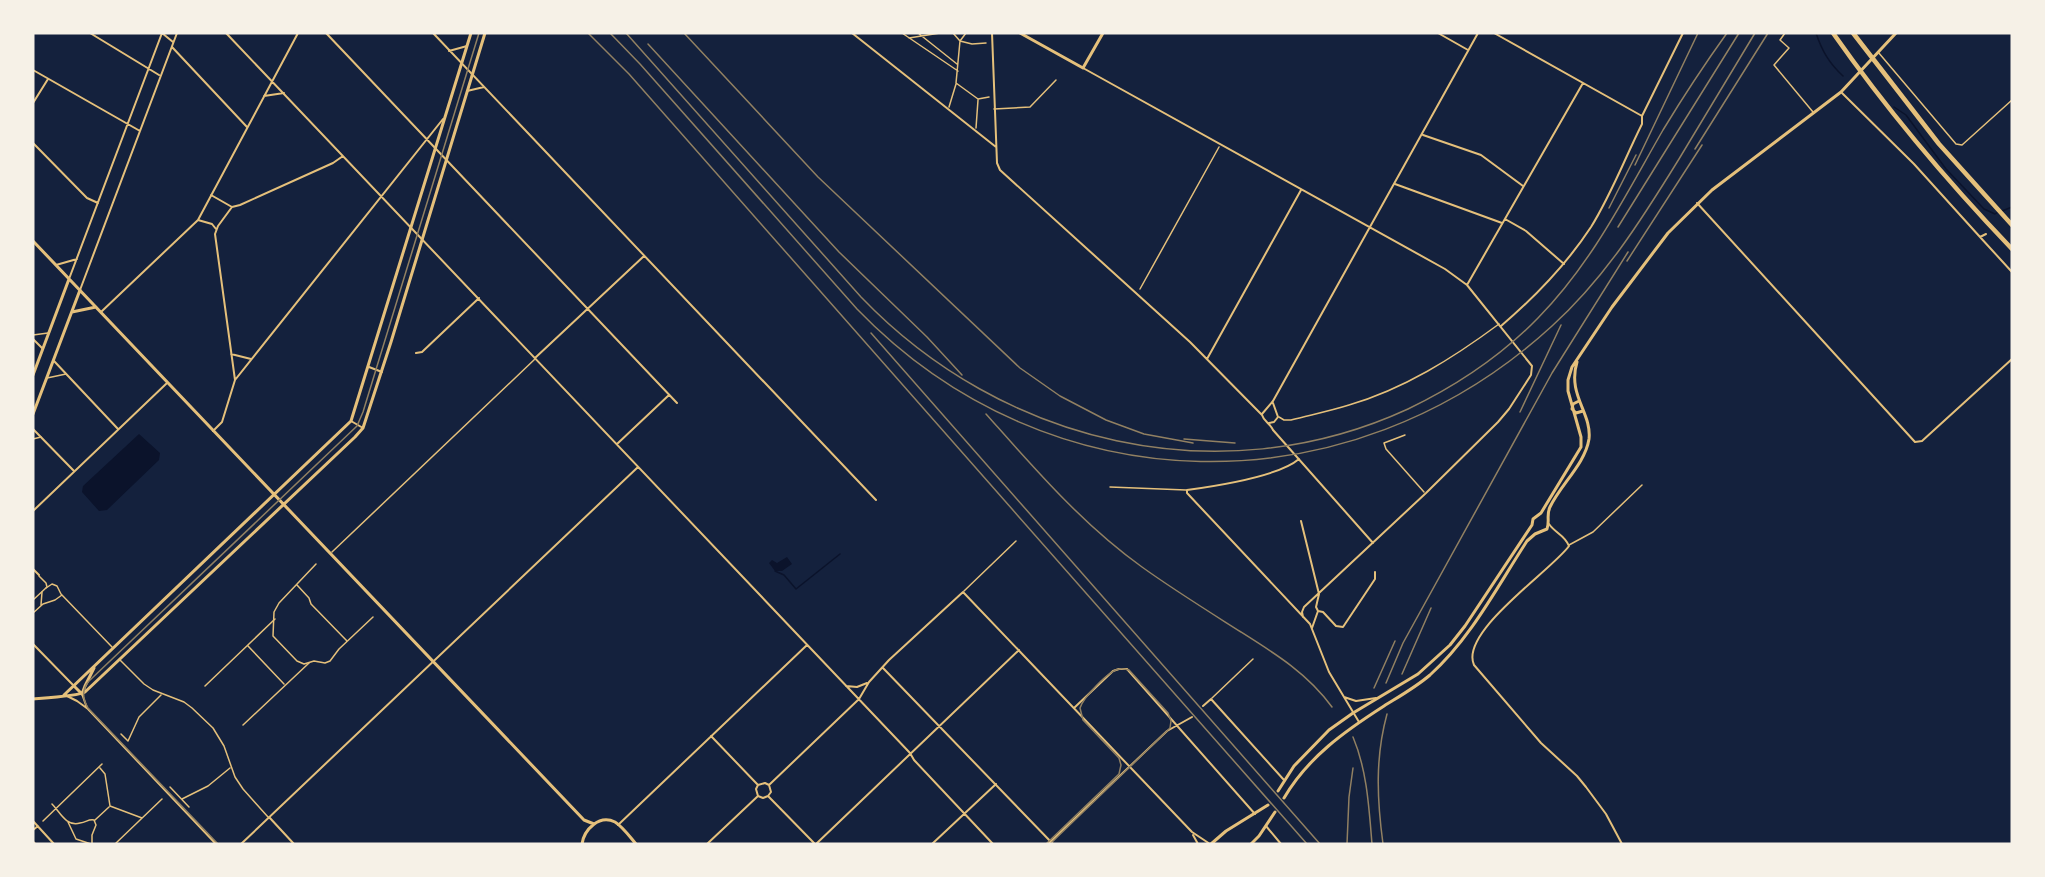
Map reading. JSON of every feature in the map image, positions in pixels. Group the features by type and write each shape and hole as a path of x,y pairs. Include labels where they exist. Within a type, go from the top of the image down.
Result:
{"highway":[{"path":"1833,33 1885,105 1950,182 2012,249"},
{"path":"1853,33 1939,144 2012,225"}],"street":[{"path":"90,33 160,76"},
{"path":"33,375 162,33 173,42"},
{"path":"33,414 177,33"},
{"path":"226,33 859,699 993,844"},
{"path":"101,312 198,220 298,33"},
{"path":"326,33 677,403"},
{"path":"433,33 876,500"},
{"path":"64,695 351,421 471,33"},
{"path":"33,699 82,694 363,428 485,33"},
{"path":"852,33 996,147"},
{"path":"902,33 958,71"},
{"path":"918,33 958,65"},
{"path":"909,38 940,33"},
{"path":"953,33 960,41 972,44 986,43"},
{"path":"949,107 956,84 960,41 966,33"},
{"path":"992,33 996,147 1000,171 1207,359 1262,416 1264,421 1269,423 1373,543"},
{"path":"1020,33 1445,269 1467,285 1531,363 1533,369 1531,375 1507,412 1426,493 1298,612"},
{"path":"1083,68 1103,33"},
{"path":"1438,33 1468,50"},
{"path":"1262,416 1266,408 1274,401 1478,33"},
{"path":"1494,33 1642,117"},
{"path":"1274,401 1278,416 1284,420 1291,420 1373,397 1447,361 1500,325 1534,296 1564,264 1592,224 1642,124 1642,117 1683,33"},
{"path":"1785,33 1780,40 1789,48 1774,65 1813,113"},
{"path":"1278,791 1284,780 1311,748 1336,725 1412,677 1443,653 1457,638 1581,447 1581,437 1568,392 1568,380 1572,367 1612,307 1668,233 1727,178 1841,92 1896,33"},
{"path":"172,46 245,122 247,127"},
{"path":"449,51 467,46"},
{"path":"1877,52 1956,144 1962,145 2012,100"},
{"path":"33,70 140,131"},
{"path":"33,103 48,79"},
{"path":"994,109 1030,107 1056,80"},
{"path":"1467,285 1583,83"},
{"path":"956,84 978,99 989,97"},
{"path":"467,91 484,87"},
{"path":"1841,92 1914,164 2012,272"},
{"path":"264,96 284,93"},
{"path":"976,128 978,99"},
{"path":"213,431 222,422 235,380 250,359 445,116"},
{"path":"1422,135 1481,155 1523,186"},
{"path":"33,143 87,198 98,203"},
{"path":"1140,289 1219,147"},
{"path":"216,229 226,212 232,207 343,156"},
{"path":"1394,184 1502,223"},
{"path":"1207,359 1301,190"},
{"path":"211,195 232,207"},
{"path":"1699,205 1915,442 1922,441 2012,358"},
{"path":"1505,219 1522,228 1564,264"},
{"path":"198,220 212,224 216,229 235,380"},
{"path":"1980,237 1986,234"},
{"path":"33,241 584,820 594,824"},
{"path":"330,554 644,256"},
{"path":"56,265 77,259"},
{"path":"416,353 422,352 479,298"},
{"path":"72,312 96,307"},
{"path":"43,349 33,337 49,332"},
{"path":"231,354 250,359"},
{"path":"1547,519 1551,504 1586,450 1589,433 1574,380 1578,358"},
{"path":"53,360 118,429"},
{"path":"369,366 382,372"},
{"path":"47,378 66,374"},
{"path":"33,511 167,383"},
{"path":"617,444 669,395"},
{"path":"1572,409 1573,404 1579,401"},
{"path":"1266,408 1275,409"},
{"path":"1572,409 1576,412 1583,411"},
{"path":"1269,423 1275,421 1278,416"},
{"path":"351,421 363,428"},
{"path":"33,429 74,471"},
{"path":"1405,435 1384,444 1426,493"},
{"path":"33,439 42,437"},
{"path":"1110,487 1187,490 1287,468 1299,459"},
{"path":"241,844 638,466"},
{"path":"1622,844 1586,787 1527,729 1474,664 1472,649 1505,607 1569,546 1593,531 1642,485"},
{"path":"1187,490 1189,496 1312,628 1324,661 1359,722"},
{"path":"1538,516 1544,516 1554,531 1565,538 1569,546"},
{"path":"1301,521 1319,594 1316,607 1318,612 1312,628"},
{"path":"1545,531 1549,524"},
{"path":"1532,525 1534,530 1539,532"},
{"path":"1284,798 1306,766 1342,734 1437,669 1463,640 1527,542 1539,532 1554,531"},
{"path":"769,785 859,699 869,682 889,660 1016,541"},
{"path":"309,663 298,662 274,637 274,612 279,603 316,564"},
{"path":"33,569 48,584 55,584 62,595 113,649"},
{"path":"1318,612 1323,612 1336,626 1343,627 1375,579 1375,572"},
{"path":"33,600 48,584"},
{"path":"296,584 309,598 311,604 348,642"},
{"path":"41,606 42,592"},
{"path":"963,592 1192,832 1211,844 1226,831 1268,804"},
{"path":"33,614 41,606 62,595"},
{"path":"1306,606 1316,607"},
{"path":"1302,610 1305,619"},
{"path":"243,726 309,663 317,660 327,663 373,617"},
{"path":"1305,619 1315,620"},
{"path":"205,686 275,620"},
{"path":"33,644 82,694 88,709"},
{"path":"618,825 807,645"},
{"path":"247,646 285,686"},
{"path":"768,796 815,844 1019,650"},
{"path":"1203,706 1253,659"},
{"path":"120,660 144,684 192,708 213,728 224,746 231,767 243,789 294,844"},
{"path":"82,694 96,665"},
{"path":"883,668 1051,843 1167,731 1192,717"},
{"path":"1074,708 1112,672 1122,668 1128,670 1255,814"},
{"path":"846,686 857,687 869,682"},
{"path":"130,735 139,717 162,694"},
{"path":"64,695 77,700 88,709 216,844"},
{"path":"1344,697 1356,701 1379,697"},
{"path":"148,699 152,702"},
{"path":"1211,699 1284,780"},
{"path":"711,736 758,785"},
{"path":"43,821 102,764"},
{"path":"99,767 106,778 110,806"},
{"path":"184,799 208,786 231,767"},
{"path":"86,771 90,775"},
{"path":"223,775 224,780"},
{"path":"758,785 765,783 769,785"},
{"path":"932,844 996,784"},
{"path":"758,785 756,789 758,796"},
{"path":"758,796 763,798 768,796 771,792 769,785"},
{"path":"70,786 75,790"},
{"path":"170,787 190,802"},
{"path":"707,844 758,796"},
{"path":"114,844 162,799"},
{"path":"184,799 189,807"},
{"path":"52,804 68,822 76,839 92,844 92,835 96,825 94,820"},
{"path":"110,806 142,818"},
{"path":"68,822 77,824 90,819 94,820 110,806"},
{"path":"1251,844 1275,812"},
{"path":"584,820 587,831"},
{"path":"33,821 54,844"},
{"path":"582,844 587,831 594,824 608,821 618,825 636,844"},
{"path":"33,830 38,826"},
{"path":"1266,826 1281,844"},
{"path":"1192,832 1198,844"}],"water":[{"path":"139,434 160,453 159,460 107,510 99,511 82,492 83,486"},
{"path":"787,557 792,564 782,571 775,571 769,563 772,560 777,563"}],"waterway":[{"path":"1816,33 1826,56 1843,76"},
{"path":"1894,107 1906,115 1946,169 1984,209 1995,214 1998,212"},
{"path":"2002,211 2012,207"},
{"path":"775,571 784,575 796,589 840,554"}],"tram line":[{"path":"218,844 88,708 84,690 89,681 357,426 479,33"},
{"path":"1046,844 1119,774 1121,765 1119,758 1083,720 1080,708 1091,692 1114,671 1129,670 1168,713 1171,721 1170,728 1050,844"}],"railway":[{"path":"588,33 629,74 1307,844"},
{"path":"610,33 857,309 934,374 1018,422 1108,451 1201,462 1294,454 1385,429 1472,387 1552,326 1589,288 1637,226 1755,33"},
{"path":"626,33 861,297 917,348 979,389 1046,420 1116,441 1189,451 1263,449 1336,435 1408,409 1460,380 1509,345 1538,318 1575,275 1621,204 1678,105 1727,33"},
{"path":"684,33 818,177 1020,368 1060,396 1106,420 1144,434 1193,443"},
{"path":"1635,165 1698,33"},
{"path":"1618,227 1739,33"},
{"path":"1695,149 1768,33"},
{"path":"648,44 839,252 927,337 962,375"},
{"path":"1627,261 1702,145"},
{"path":"1609,208 1636,155"},
{"path":"1386,683 1403,643 1552,373 1628,252"},
{"path":"1520,412 1561,325"},
{"path":"871,333 1320,844"},
{"path":"986,414 1060,495 1099,533 1154,576 1291,665 1313,684 1332,707"},
{"path":"1184,439 1235,443"},
{"path":"1402,674 1431,608"},
{"path":"1374,688 1395,641"},
{"path":"1383,844 1378,779 1380,747 1387,714"},
{"path":"1353,737 1364,776 1372,844"},
{"path":"1347,844 1353,768"}]}
